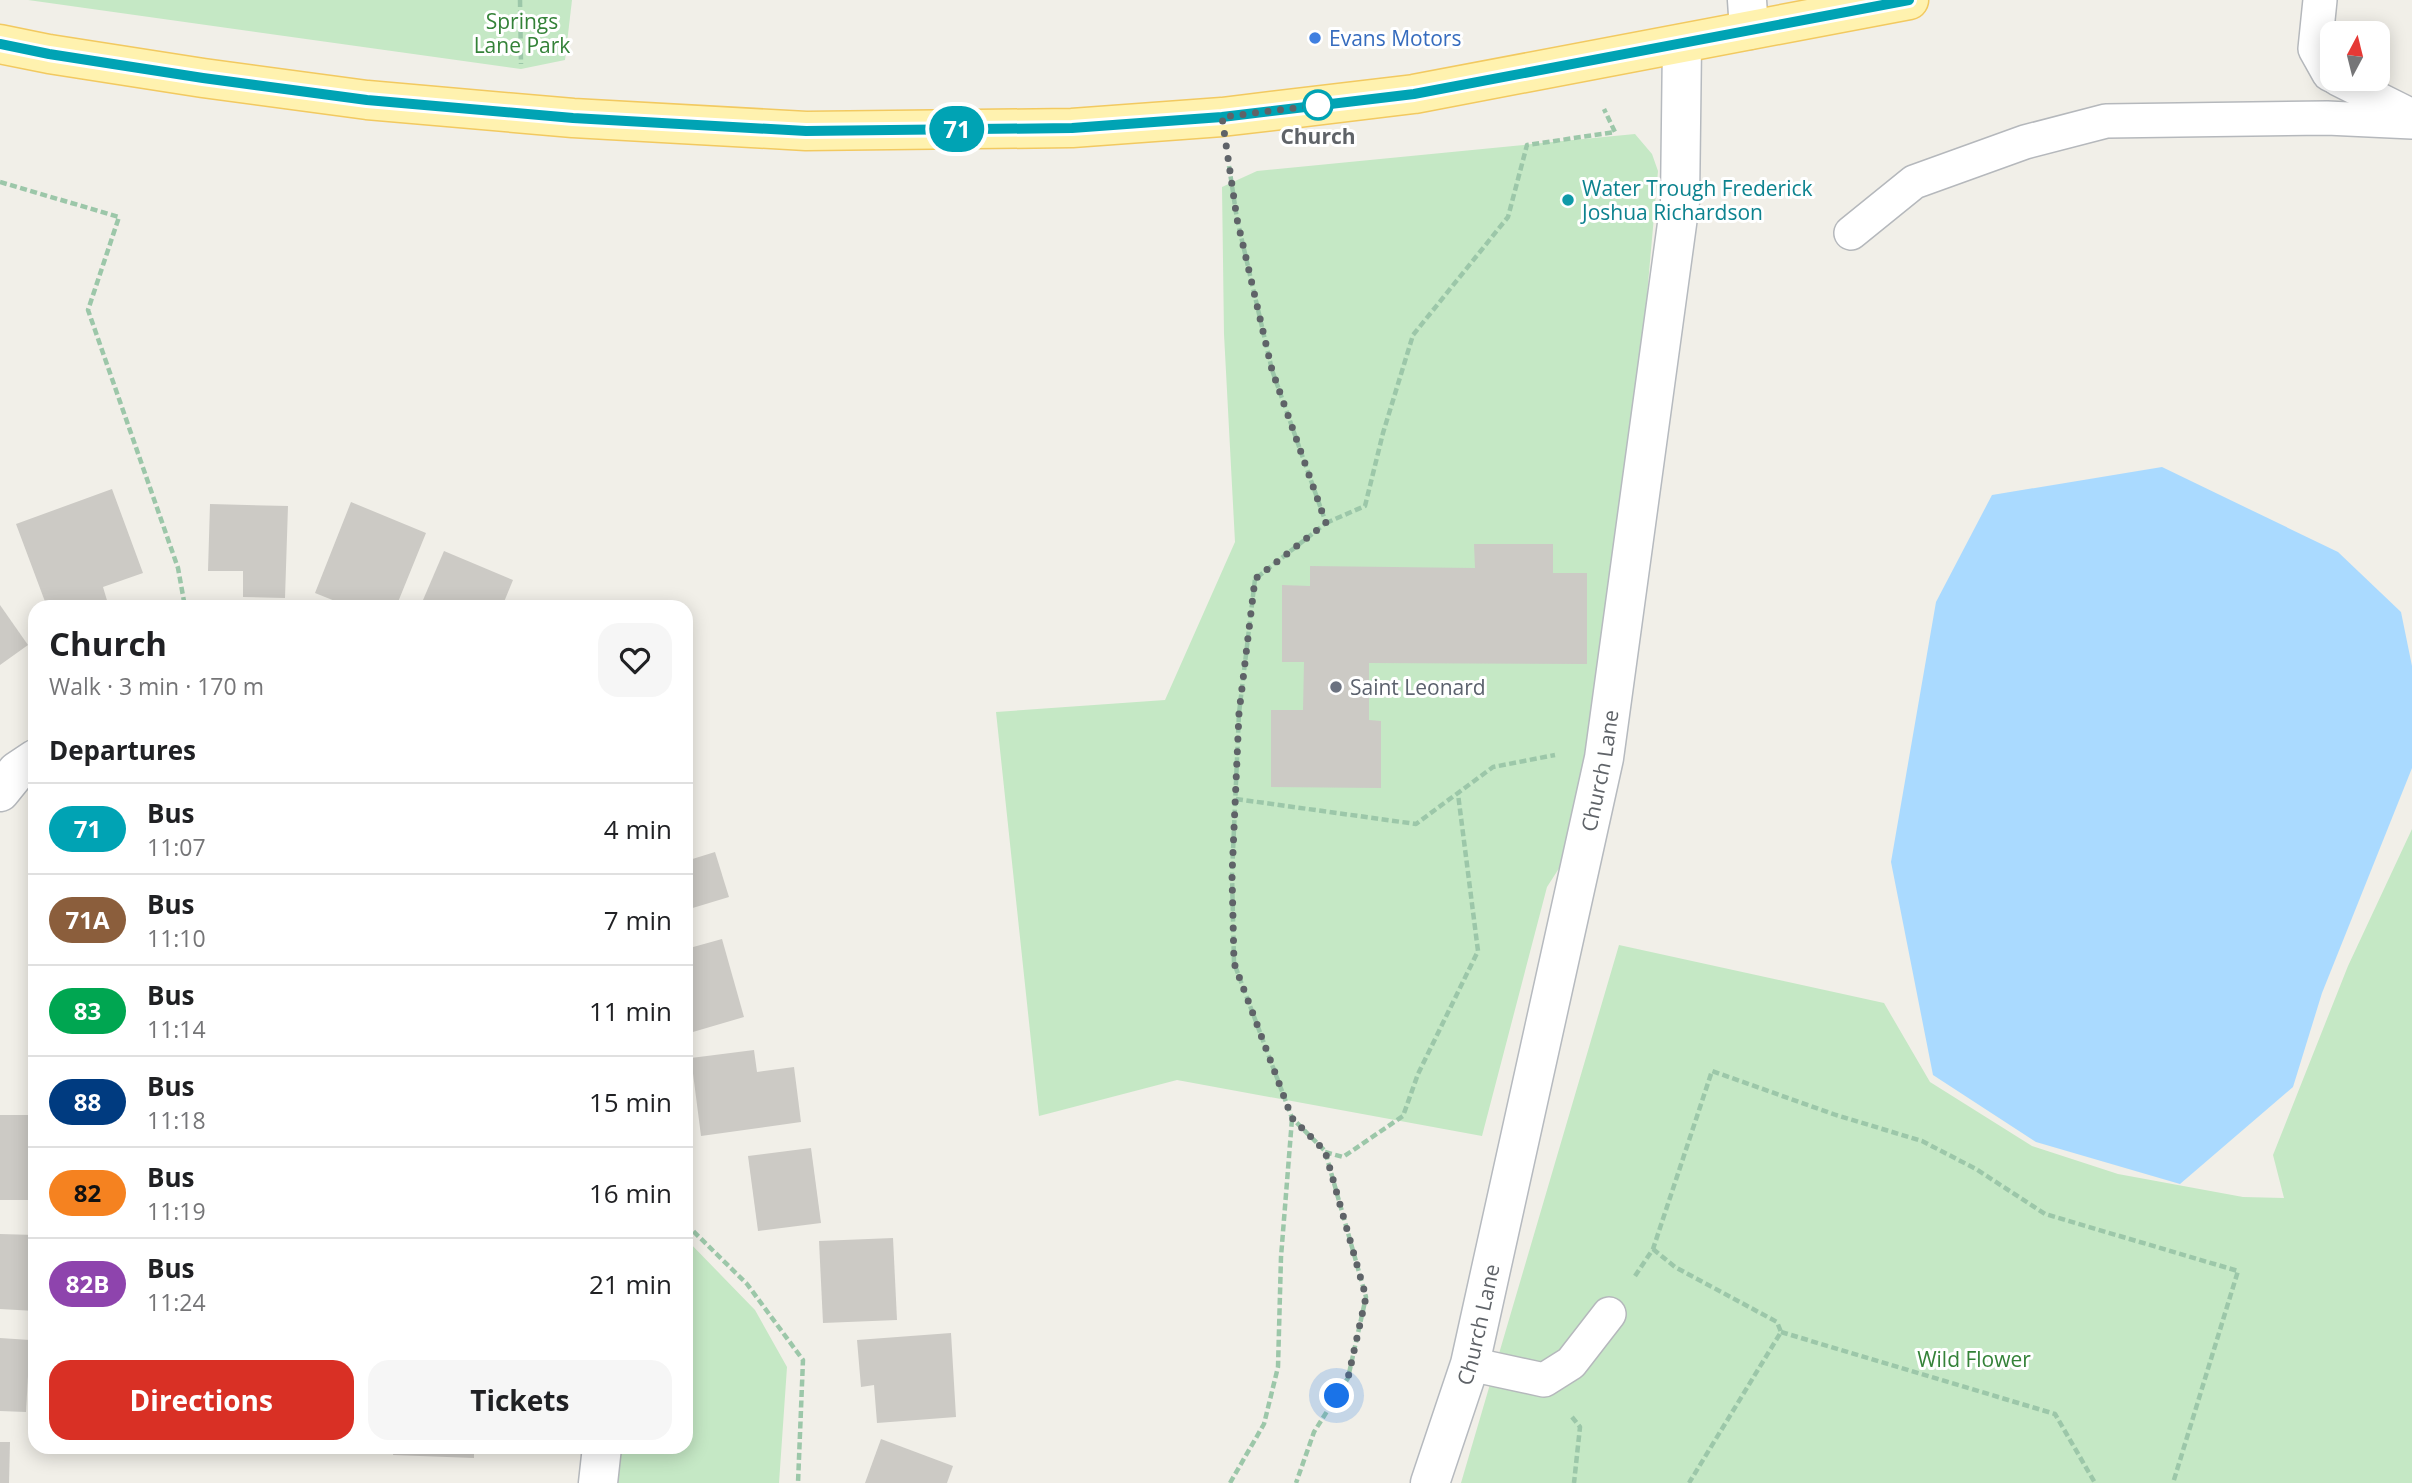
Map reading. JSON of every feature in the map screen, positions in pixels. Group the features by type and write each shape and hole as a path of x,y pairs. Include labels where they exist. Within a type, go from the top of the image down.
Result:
{"main road":[{"path":"0,44 203,78 353,98 573,118 806,131 1072,128 1222,117 1414,94 1682,44 1748,15 1909,0"}],"street":[{"name":"Church Lane","path":"1430,1483 1470,1363 1604,758 1680,202 1682,44"},
{"path":"0,792 17,771 28,764"},
{"path":"598,1483 602,1454"}],"lane":[{"path":"2320,0 2315,49 2320,58"},
{"path":"2362,91 2412,116"},
{"path":"1851,233 1914,182 2025,142 2106,121 2327,118 2412,122"},
{"path":"1470,1363 1544,1380 1571,1363 1609,1314"}],"path":[{"path":"520,0 521,69"},
{"path":"1458,794 1478,951 1418,1074 1403,1116 1343,1157 1325,1151 1292,1118 1234,963 1232,919 1239,713 1255,579 1326,523 1365,506 1383,433 1413,335 1508,217 1527,145 1615,132 1582,62"},
{"path":"1222,117 1237,219 1272,370 1326,523"},
{"path":"0,182 119,217 88,310 178,568 184,600"},
{"path":"1236,799 1416,824 1493,767 1560,754"},
{"path":"1609,1314 1653,1249 1712,1072 1836,1115 1922,1141 1976,1168 2045,1214 2238,1271 2173,1483"},
{"path":"1230,1483 1264,1424 1278,1367 1281,1257 1292,1118"},
{"path":"1296,1483 1314,1432 1348,1378 1366,1297 1325,1151"},
{"path":"693,1231 747,1284 803,1360 798,1483"},
{"path":"1653,1249 1675,1267 1777,1322 1781,1332"},
{"path":"1689,1483 1781,1332"},
{"path":"1781,1332 2055,1414 2095,1483"},
{"path":"1544,1380 1580,1427 1574,1483"}],"green space":[{"name":"Springs Lane Park","path":"28,0 572,0 565,60 521,69"},
{"path":"1635,134 1652,154 1658,171 1628,510 1602,678 1565,859 1547,887 1482,1136 1177,1080 1039,1116 996,712 1165,700 1235,542 1224,334 1222,187 1257,171"},
{"name":"Wild Flower","path":"2412,829 2412,1483 1461,1483 1619,945 1884,1003 1930,1082 2032,1146 2118,1174 2243,1197 2284,1198 2273,1155 2348,966"},
{"path":"693,1246 755,1310 787,1367 779,1483 610,1483 615,1454 693,1454"}],"water":[{"path":"2162,467 2338,552 2401,612 2412,666 2412,768 2322,993 2293,1087 2180,1184 2036,1142 1933,1075 1891,862 1936,602 1992,495"}],"building":[{"path":"112,489 143,573 103,587 107,600 44,600 16,524"},
{"path":"351,502 426,533 399,600 332,600 315,593"},
{"path":"210,504 288,506 285,598 243,597 243,571 208,571"},
{"name":"Saint Leonard","path":"1474,544 1553,544 1553,573 1587,573 1587,664 1369,663 1369,720 1381,721 1381,788 1271,787 1271,710 1303,710 1304,662 1282,662 1282,585 1310,586 1310,566 1475,568"},
{"path":"444,551 513,580 505,600 423,600"},
{"path":"0,605 28,645 0,665"},
{"path":"715,852 729,897 693,908 693,859"},
{"path":"722,939 744,1017 693,1032 693,947"},
{"path":"754,1050 757,1072 794,1067 801,1122 701,1136 693,1058"},
{"path":"0,1115 28,1115 28,1200 0,1200"},
{"path":"811,1148 821,1223 758,1231 748,1156"},
{"path":"0,1234 28,1235 28,1311 0,1309"},
{"path":"893,1238 897,1320 823,1323 819,1241"},
{"path":"951,1333 956,1417 877,1423 874,1385 861,1387 857,1340"},
{"path":"0,1338 28,1340 26,1412 0,1411"},
{"path":"881,1439 953,1466 947,1483 865,1483"},
{"path":"0,1442 10,1442 9,1483 0,1483"},
{"path":"474,1454 474,1458 393,1455"}],"bus line":[{"name":"71","path":"0,44 203,78 367,100 573,118 806,131 1072,128 1222,117 1414,94 1909,0"}],"place":[{"name":"Evans Motors","path":"1315,38"},
{"name":"Church","path":"1318,105"},
{"name":"Water Trough Frederick Joshua Richardson","path":"1568,200"},
{"name":"Saint Leonard","path":"1336,687"}],"route":[{"path":"1318,105 1222,117 1237,219 1272,370 1326,523 1255,579 1239,713 1232,919 1234,963 1261,1040 1292,1118 1325,1151 1366,1297 1348,1378 1337,1396"}]}
